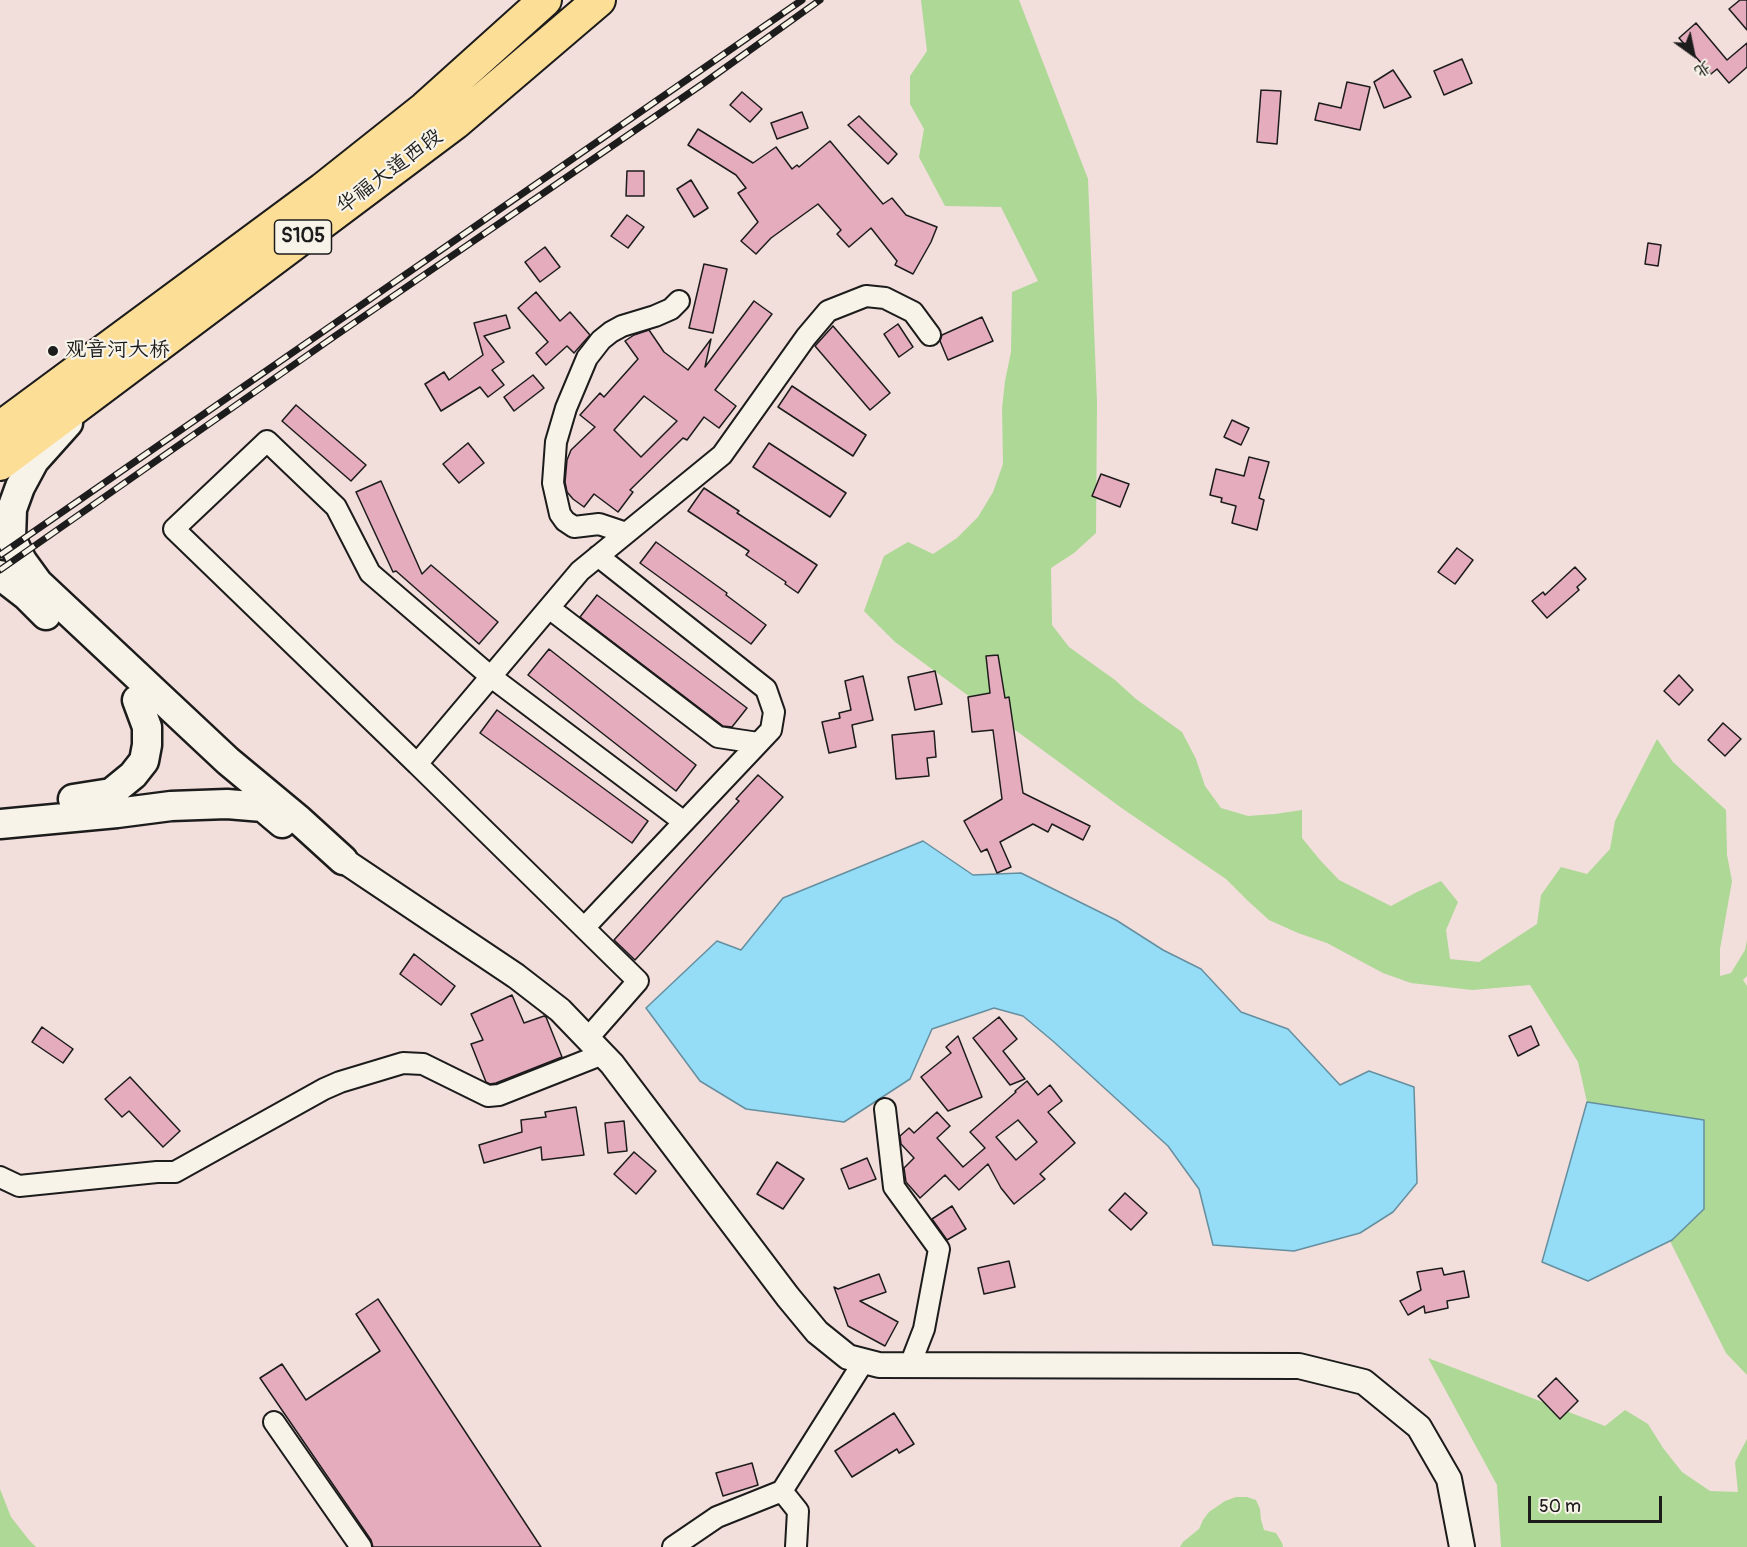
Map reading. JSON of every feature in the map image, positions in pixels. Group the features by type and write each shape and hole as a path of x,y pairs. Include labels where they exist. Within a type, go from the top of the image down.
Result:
{"main road":[{"name":"华福大道西段","path":"0,428 323,189 425,108 545,0"},
{"name":"华福大道西段","path":"0,464 455,123 599,0"},
{"path":"0,413 52,389"},
{"path":"92,395 34,461 20,487 12,509 11,538 22,561 38,583 228,761 343,860"},
{"path":"0,575 27,596 207,767 236,790 263,807 309,844 343,860"},
{"path":"0,805 82,798 111,793 122,786 144,761 147,745 147,726 136,700"},
{"path":"0,824 171,806 227,804 263,807"}],"street":[{"path":"417,764 580,571 722,455 806,337 828,311 866,296 885,298 913,312 930,335"},
{"path":"626,533 599,524 574,527 565,521 560,514 553,483 556,442 566,408 587,358 601,340 622,326 655,316 671,309 680,301"},
{"path":"0,1177 20,1186 175,1172 324,1089 403,1063 423,1064 488,1096 499,1095 595,1046 638,981 174,529 267,441 336,507 370,573 490,676 684,822"},
{"path":"584,928 771,730 774,712 766,689 598,556"},
{"path":"549,608 718,737 758,743"},
{"path":"343,860 516,976 560,1010 595,1046 663,1129 788,1297 817,1332 848,1357 879,1365 1299,1366 1364,1382 1419,1427 1449,1479 1462,1547"},
{"path":"885,1109 894,1187 939,1249 924,1329 910,1365"},
{"path":"673,1547 717,1518 782,1491 864,1361"},
{"path":"274,1422 362,1547"},
{"path":"782,1491 798,1510 796,1547"}],"green space":[{"path":"921,0 1019,0 1088,179 1097,403 1096,533 1074,553 1051,568 1052,625 1069,647 1182,732 1196,759 1205,786 1221,808 1248,816 1302,810 1302,838 1320,860 1339,880 1391,906 1441,881 1458,902 1446,930 1450,959 1479,962 1537,924 1541,895 1561,867 1587,874 1610,849 1615,821 1657,739 1673,762 1726,810 1727,855 1732,881 1720,949 1720,976 1731,973 1745,950 1747,940 1747,976 1743,980 1747,986 1747,1375 1726,1353 1667,1235 1704,1120 1587,1102 1578,1062 1530,985 1472,990 1411,983 1383,973 1327,943 1269,920 1226,879 1123,809 895,642 864,611 884,556 908,542 933,554 957,538 978,517 993,492 1003,464 1002,409 1011,352 1012,292 1038,281 1001,207 945,206 919,157 924,129 910,104 910,76 927,51"},
{"path":"1428,1358 1605,1426 1625,1410 1648,1424 1682,1472 1710,1491 1738,1492 1735,1462 1747,1439 1747,1547 1501,1547 1497,1485"},
{"path":"0,1489 11,1517 36,1547 0,1547"},
{"path":"1236,1497 1256,1500 1264,1530 1276,1533 1283,1547 1180,1547 1199,1529 1209,1512 1225,1501"}],"water":[{"path":"923,841 973,875 1021,873 1116,920 1163,950 1201,969 1241,1012 1288,1029 1340,1085 1369,1071 1414,1087 1417,1183 1393,1212 1360,1233 1294,1251 1213,1245 1199,1189 1168,1146 1023,1016 994,1008 932,1029 910,1079 844,1122 746,1109 700,1081 646,1008 717,941 741,950 783,898"},
{"path":"1587,1102 1704,1120 1704,1209 1672,1240 1588,1281 1542,1262"}],"building":[{"path":"1740,0 1747,0 1747,30 1729,9"},
{"path":"1696,23 1727,60 1747,43 1747,67 1729,83 1717,69 1711,74 1679,38"},
{"path":"1462,59 1472,83 1444,95 1434,71"},
{"path":"1393,70 1411,97 1384,108 1374,82"},
{"path":"1347,82 1370,87 1360,130 1315,120 1319,103 1341,108"},
{"path":"1261,90 1281,91 1277,144 1257,142"},
{"path":"742,92 762,109 750,122 730,105"},
{"path":"802,112 808,128 777,139 771,123"},
{"path":"859,116 897,154 888,164 848,125"},
{"path":"698,129 753,163 776,147 792,169 797,165 799,167 830,141 883,204 892,198 906,215 937,227 913,274 895,265 897,261 871,228 849,247 837,234 841,230 818,204 771,238 756,254 741,241 758,222 738,193 746,188 736,175 688,145"},
{"path":"627,171 644,171 644,196 626,196"},
{"path":"691,180 708,208 694,217 677,189"},
{"path":"627,215 644,227 628,248 611,236"},
{"path":"1648,243 1661,245 1658,266 1645,264"},
{"path":"545,247 560,267 540,282 525,262"},
{"path":"704,264 727,269 713,333 689,328"},
{"path":"536,292 560,321 570,312 590,335 574,353 567,346 546,365 536,353 548,342 518,308"},
{"path":"754,301 772,314 715,390 736,406 719,428 704,417 687,440 683,438 630,490 633,492 618,512 594,494 584,507 573,499 567,492 565,482 567,460 571,450 595,427 580,415 600,393 604,397 638,359 625,341 649,330 664,352 688,370 711,339 705,367","holes":["644,396 677,421 641,457 614,430"]},
{"path":"506,315 510,328 484,336 504,362 492,370 504,385 488,397 480,387 441,411 425,384 444,372 449,380 483,355 474,323"},
{"path":"982,317 993,341 948,360 940,341 942,335"},
{"path":"898,324 913,347 899,357 884,334"},
{"path":"833,326 890,393 870,410 815,346"},
{"path":"533,375 544,388 514,411 504,397"},
{"path":"792,386 866,435 853,456 778,407"},
{"path":"296,405 366,465 351,481 282,421"},
{"path":"1232,420 1249,428 1241,445 1224,437"},
{"path":"468,443 484,463 459,483 443,464"},
{"path":"769,443 846,493 830,517 753,467"},
{"path":"1249,457 1269,462 1259,498 1264,500 1257,530 1232,523 1236,506 1221,502 1222,498 1210,495 1216,469 1244,476"},
{"path":"1101,474 1129,484 1120,507 1092,496"},
{"path":"381,481 422,574 431,565 498,622 479,644 396,571 393,572 356,492"},
{"path":"704,488 739,511 737,513 817,565 798,593 785,584 786,582 746,555 749,551 688,511"},
{"path":"656,542 727,593 726,595 766,625 751,644 640,563"},
{"path":"1457,548 1473,560 1455,584 1438,572"},
{"path":"1575,567 1586,579 1577,587 1579,590 1547,618 1532,601 1543,592 1545,595"},
{"path":"597,595 747,708 732,727 723,726 580,617"},
{"path":"549,649 696,765 676,791 528,675"},
{"path":"998,655 1005,698 1009,697 1023,793 1090,826 1083,840 1052,824 1048,832 1033,824 1000,842 1011,867 997,873 987,849 981,852 964,821 1002,799 993,730 972,732 968,697 990,693 986,656"},
{"path":"935,671 942,704 915,710 908,677"},
{"path":"1679,675 1693,690 1679,705 1664,691"},
{"path":"863,676 873,720 852,725 856,747 829,753 822,722 840,718 839,713 851,710 845,681"},
{"path":"497,710 648,821 632,843 480,733"},
{"path":"1723,723 1741,739 1725,756 1708,740"},
{"path":"934,731 936,757 927,758 929,776 896,779 892,735"},
{"path":"758,775 783,797 635,960 614,940 739,801 736,799"},
{"path":"414,954 455,986 441,1005 400,974"},
{"path":"512,995 524,1023 546,1017 562,1057 490,1084 486,1082 471,1044 483,1040 471,1014"},
{"path":"999,1017 1017,1039 1003,1051 1025,1079 1010,1085 973,1038"},
{"path":"1531,1026 1539,1045 1518,1056 1509,1036"},
{"path":"42,1027 73,1049 63,1063 32,1042"},
{"path":"958,1036 982,1097 948,1111 921,1077 951,1053 946,1047"},
{"path":"130,1077 180,1131 163,1147 129,1111 122,1117 105,1099"},
{"path":"1027,1081 1038,1095 1050,1085 1062,1101 1048,1112 1075,1143 1040,1174 1045,1179 1014,1204 1001,1188 988,1164 959,1190 945,1175 920,1198 906,1182 904,1168 914,1158 901,1144 900,1136 909,1128 914,1133 937,1112 950,1126 937,1138 963,1167 985,1148 970,1132","holes":["1018,1120 1037,1142 1016,1160 996,1137"]},
{"path":"576,1107 584,1155 542,1160 541,1147 484,1163 479,1145 522,1132 521,1120 546,1117 545,1112"},
{"path":"624,1121 627,1151 608,1153 605,1123"},
{"path":"634,1152 656,1171 636,1194 614,1174"},
{"path":"867,1158 876,1179 849,1189 841,1169"},
{"path":"777,1162 804,1179 783,1209 757,1194"},
{"path":"1125,1193 1147,1213 1131,1230 1109,1210"},
{"path":"952,1206 966,1229 947,1240 932,1219"},
{"path":"1009,1261 1015,1287 984,1294 978,1268"},
{"path":"1442,1268 1444,1275 1464,1271 1469,1297 1447,1301 1448,1308 1425,1313 1424,1306 1408,1315 1400,1301 1421,1290 1417,1272"},
{"path":"879,1274 886,1292 860,1301 898,1322 885,1346 848,1326 834,1287 838,1289"},
{"path":"378,1299 541,1547 373,1547 371,1540 260,1378 282,1364 306,1400 380,1351 356,1314"},
{"path":"1556,1378 1578,1401 1560,1419 1538,1396"},
{"path":"894,1413 914,1444 899,1453 897,1449 852,1477 835,1451"},
{"path":"752,1463 758,1485 723,1496 716,1473"}],"railway":[{"path":"0,555 802,0"},
{"path":"0,570 335,336 704,83 820,0"}],"place":[{"name":"观音河大桥","path":"53,351"}]}
